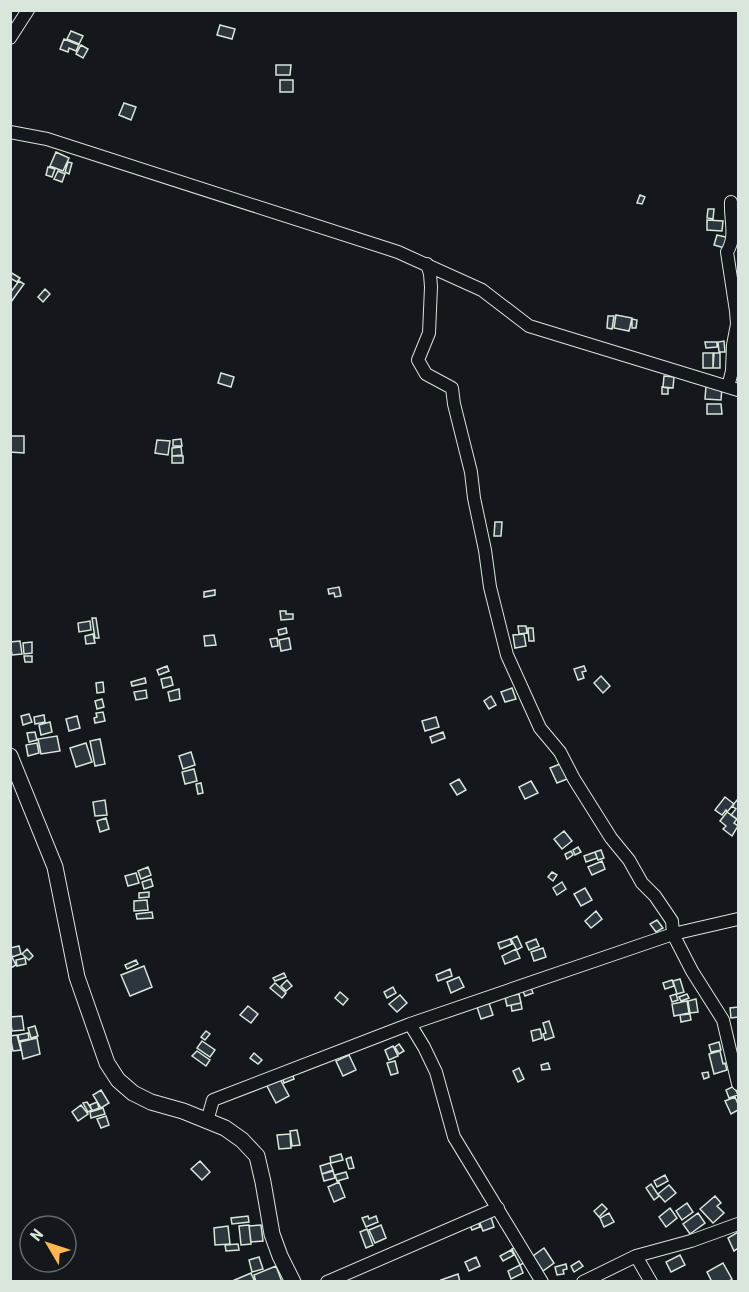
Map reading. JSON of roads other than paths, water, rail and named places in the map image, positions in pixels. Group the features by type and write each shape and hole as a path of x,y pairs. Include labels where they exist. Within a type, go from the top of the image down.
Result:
{"main road":[{"path":"10,756 55,867 77,977 107,1063 118,1080 133,1093 225,1128 257,1155 272,1234 293,1281"}],"street":[{"path":"10,38 28,10"},
{"path":"10,132 47,139 398,252 482,290 529,326 733,389 736,311 727,252 733,234 730,202"},
{"path":"427,264 431,288 429,333 418,360 426,374 452,388 471,472 490,586 507,655 540,728 560,752 611,838 672,921 673,934 692,971 723,1020 738,1084"},
{"path":"207,1121 213,1100 410,1024 673,934 738,919"},
{"path":"410,1024 436,1072 454,1137 542,1281"},
{"path":"327,1281 498,1208"},
{"path":"583,1281 636,1256 691,1241 738,1224"},
{"path":"636,1256 651,1281"}]}
